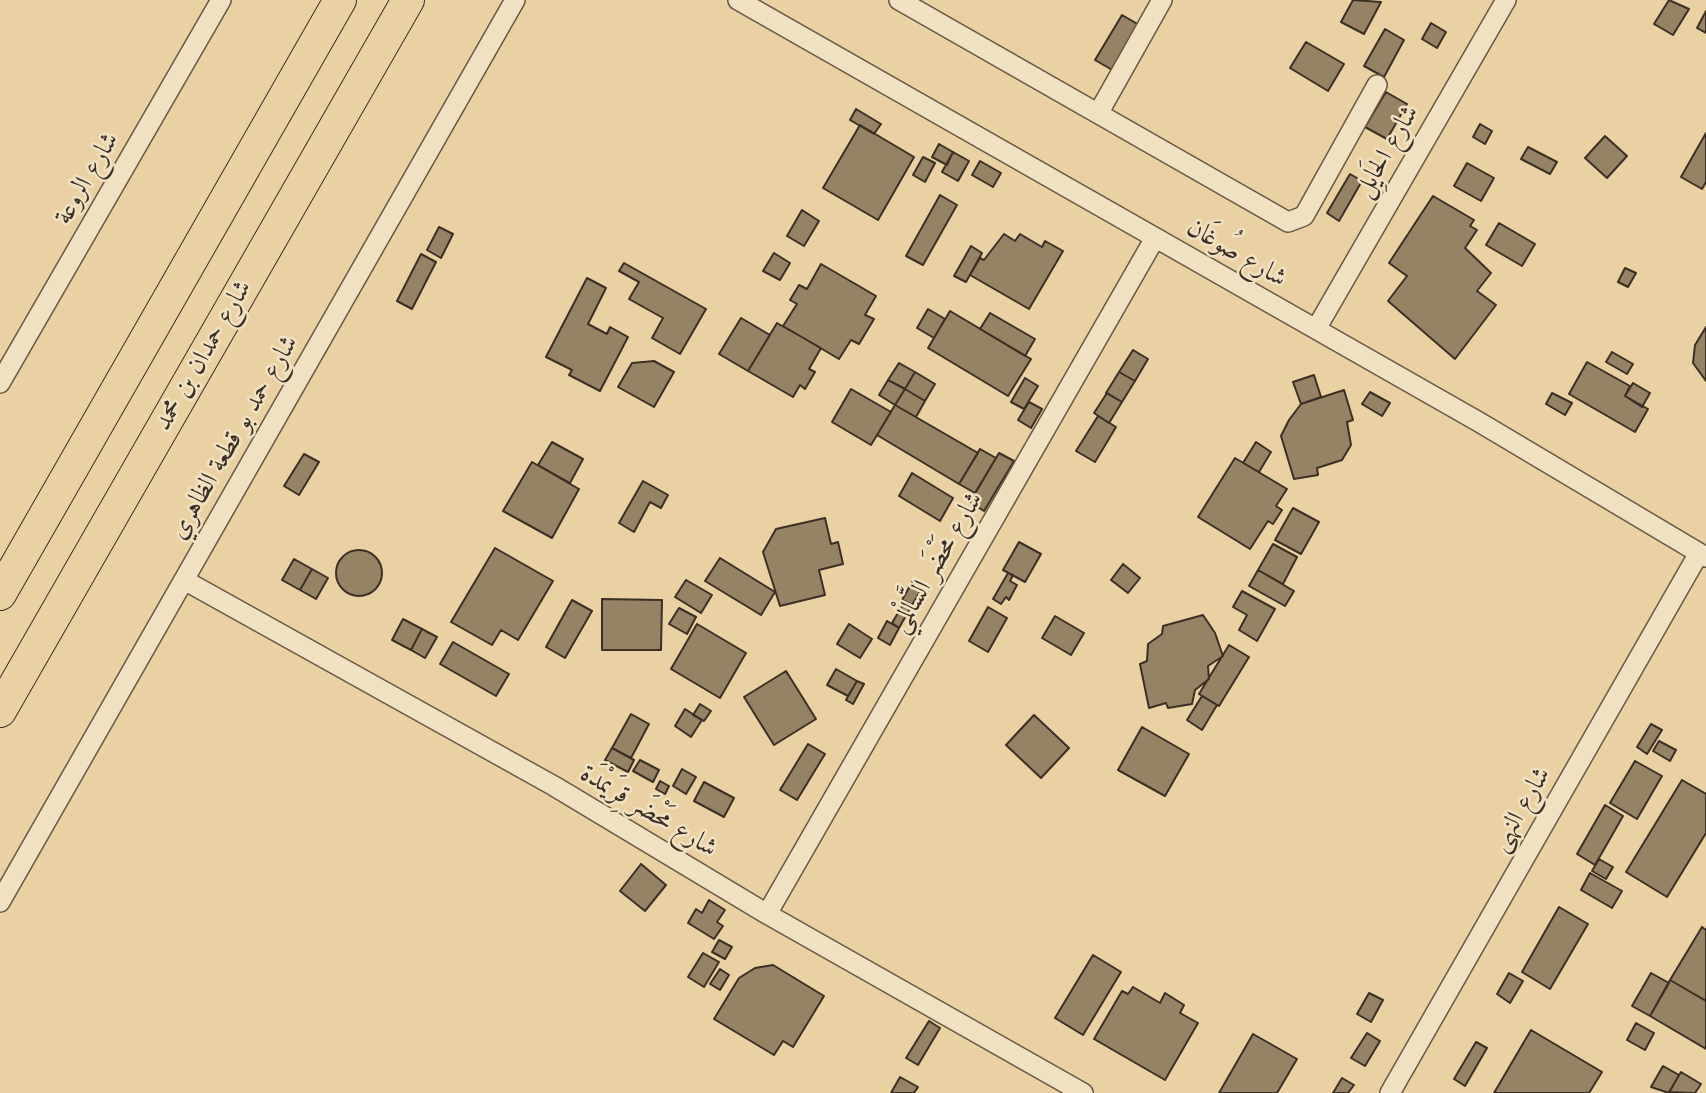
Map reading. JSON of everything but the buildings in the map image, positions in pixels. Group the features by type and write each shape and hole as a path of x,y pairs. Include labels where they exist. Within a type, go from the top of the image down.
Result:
{"main road":[{"path":"0,594 340,0"},
{"name":"شارع حمدان بن محمد","path":"0,711 408,0"}],"street":[{"name":"شارع الروعة","path":"0,383 221,0"},
{"name":"شارع حمد بو قطعة الظاهري","path":"0,902 515,0"},
{"name":"شارع صُوغَان","path":"738,0 1316,329 1702,555"},
{"path":"899,0 1288,222 1304,216 1377,85"},
{"path":"1099,112 1162,0"},
{"name":"شارع الحَايِل","path":"1316,329 1506,0"},
{"name":"شارع مَحْضَر السَّالْمي","path":"767,914 1155,238"},
{"name":"شارع النهى","path":"1390,1093 1702,555"},
{"name":"شارع مَحْضَر قِرَيمْدَة","path":"184,580 555,786 767,914 1083,1093"}]}
